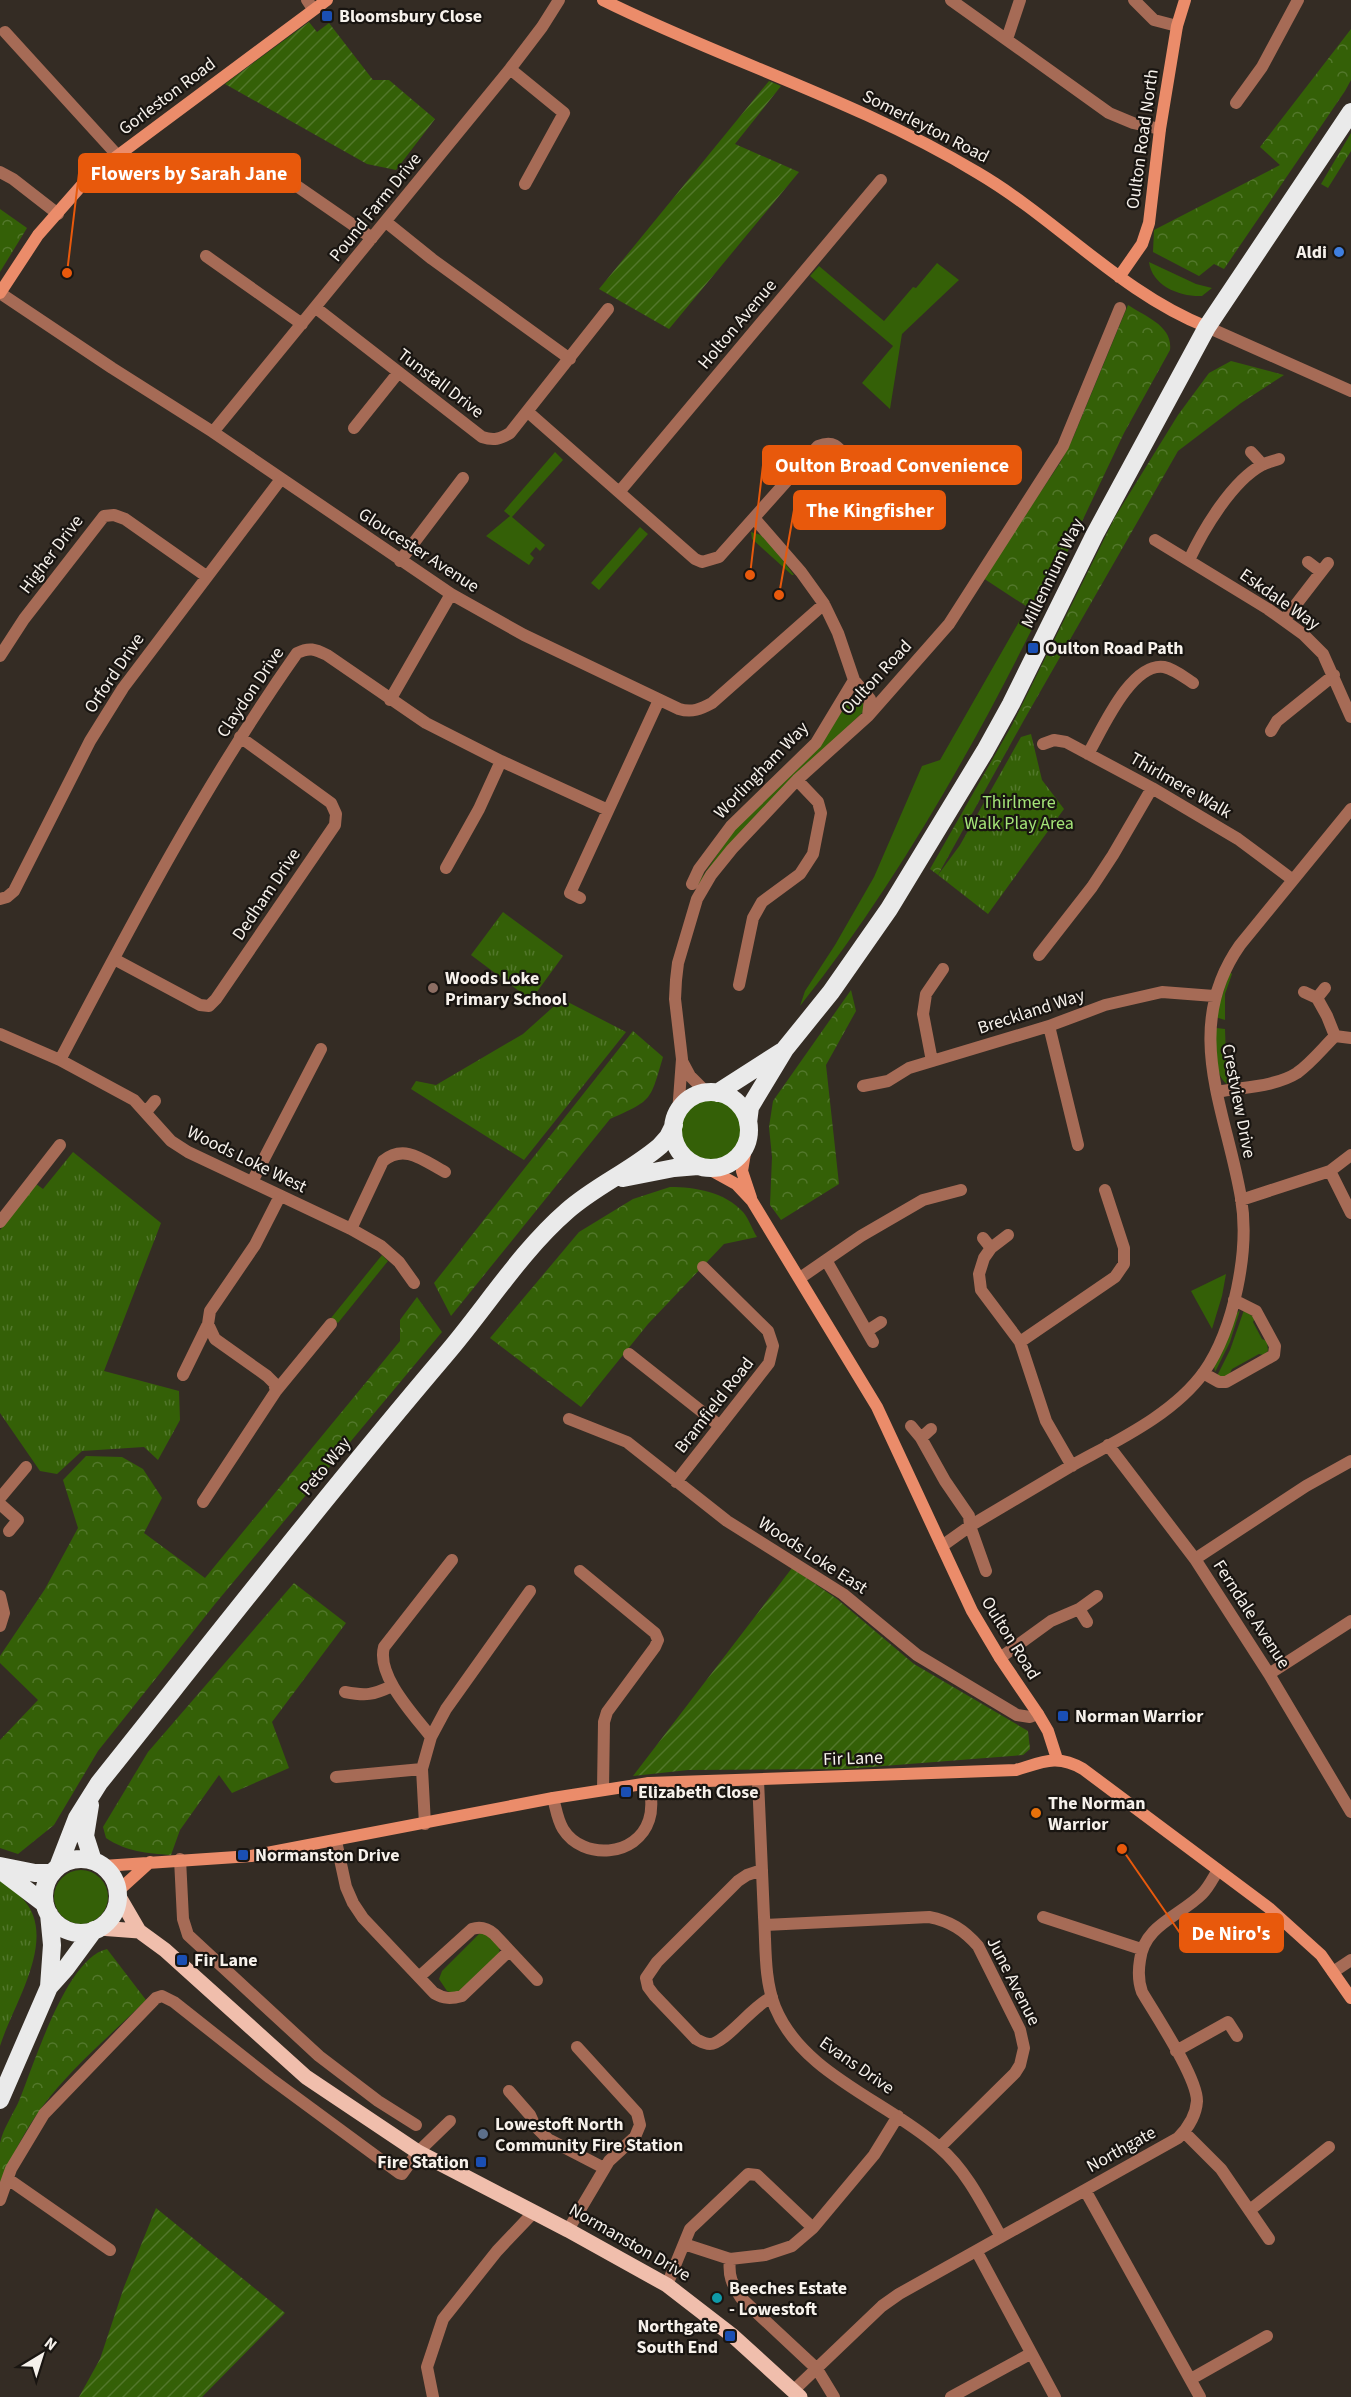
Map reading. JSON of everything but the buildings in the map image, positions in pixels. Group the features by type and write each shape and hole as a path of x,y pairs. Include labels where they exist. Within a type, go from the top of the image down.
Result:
{"highway":[{"name":"Millennium Way","path":"748,1123 750,1107 785,1049 831,992 889,909 985,751 1016,694 1095,534 1208,327 1351,112"},
{"name":"Millennium Way","path":"712,1093 785,1049"},
{"path":"712,1093 726,1096 741,1107 748,1123 746,1147 734,1161 716,1168 702,1167 682,1154 674,1135 676,1119 690,1099 712,1093"},
{"name":"Peto Way","path":"55,1870 77,1818 92,1795 360,1456 459,1340 533,1245 567,1211 660,1146 668,1137 676,1119"},
{"name":"Peto Way","path":"609,1181 637,1174 702,1167"},
{"name":"Peto Way","path":"92,1795 85,1836 98,1864"},
{"path":"0,1868 55,1870 75,1860 98,1864 110,1873 118,1893 113,1914 96,1929 49,1987 0,2100"},
{"path":"0,1868 47,1909 55,1922 74,1932 96,1929"},
{"path":"49,1987 52,1945 45,1888 55,1870"}],"main road":[{"name":"Gorleston Road","path":"0,293 38,235 89,177 310,4 327,0"},
{"name":"Somerleyton Road","path":"603,0 645,21 884,122 979,173 1058,228 1119,277 1161,306 1208,327"},
{"name":"Oulton Road North","path":"1119,277 1142,244 1149,223 1160,129 1178,26 1185,0"},
{"name":"Oulton Road","path":"746,1147 742,1171 752,1201 877,1407 972,1611 1048,1731 1057,1758"},
{"name":"Oulton Road","path":"702,1167 730,1180 752,1201"},
{"name":"Fir Lane","path":"98,1864 251,1856 553,1798 649,1783 1016,1770 1057,1758"},
{"path":"1057,1758 1083,1769 1285,1922 1321,1955 1351,1998"},
{"path":"118,1893 131,1877 151,1862"},
{"name":"Normanston Drive","path":"118,1893 139,1931 165,1950 279,2055 326,2092 418,2152 667,2284 734,2336 797,2394"},
{"path":"96,1929 139,1931"}],"street":[{"name":"Pound Farm Drive","path":"213,432 510,69 559,0"},
{"path":"951,0 1109,113 1133,123 1160,129"},
{"path":"1007,39 1020,0"},
{"path":"1134,0 1154,20 1178,26"},
{"path":"1236,104 1262,67 1298,0"},
{"path":"5,32 118,156"},
{"path":"510,69 564,113 525,184"},
{"path":"0,172 14,178 58,214"},
{"path":"279,173 372,238"},
{"name":"Holton Avenue","path":"620,491 880,180"},
{"path":"386,222 432,259 570,359"},
{"path":"206,256 302,324"},
{"name":"Gloucester Avenue","path":"0,293 213,432 451,594 524,635 659,700 688,711 706,706 824,604"},
{"name":"Tunstall Drive","path":"316,308 398,373 486,438 498,439 510,433 528,412 608,309"},
{"name":"Oulton Road","path":"676,1119 682,1059 675,999 676,980 678,963 697,899 711,875 732,849 797,780 868,716 949,624 1063,446 1120,308"},
{"path":"1208,327 1351,391"},
{"path":"354,428 398,373"},
{"path":"528,412 702,562 719,557 818,446 831,443 838,446 847,458"},
{"path":"1251,452 1262,464"},
{"path":"1189,560 1219,507 1239,484 1262,464 1280,459"},
{"path":"400,561 463,478"},
{"name":"Orford Drive","path":"0,899 14,891 90,741 123,688 281,479"},
{"name":"Higher Drive","path":"0,656 24,619 104,516 114,515 125,519 206,576"},
{"path":"754,518 801,572 824,604 838,633 854,680 870,699 868,716"},
{"name":"Eskdale Way","path":"1155,540 1303,634 1323,654 1351,717"},
{"path":"1284,620 1324,567 1308,562"},
{"path":"390,700 451,594"},
{"name":"Claydon Drive","path":"60,1060 175,846 240,737 297,653 306,648 316,649 327,655 426,723 501,761 608,810"},
{"path":"1088,754 1130,682 1148,669 1180,668 1193,682"},
{"path":"1271,731 1287,720 1334,675"},
{"name":"Worlingham Way","path":"692,884 699,870 731,826 816,743 854,680"},
{"path":"580,898 570,893 659,700"},
{"name":"Dedham Drive","path":"114,959 200,1005 209,1006 335,825 336,814 331,803 240,737"},
{"name":"Thirlmere Walk","path":"1043,744 1054,740 1066,742 1152,788 1238,839 1293,880"},
{"path":"446,868 501,761"},
{"path":"739,985 753,918 762,902 800,874 813,854 821,813 819,802 797,780"},
{"path":"1039,955 1108,863 1152,788"},
{"name":"Crestview Drive","path":"942,1546 970,1526 1167,1410 1203,1373 1218,1346 1234,1300 1243,1243 1241,1200 1217,1092 1209,1044 1214,996 1229,960 1351,809"},
{"path":"932,1061 923,1014 926,994 943,969"},
{"name":"Breckland Way","path":"863,1086 888,1081 909,1068 1049,1026 1105,1005 1162,992 1214,996"},
{"path":"1304,992 1321,993 1335,1036"},
{"path":"1049,1026 1078,1145"},
{"name":"Woods Loke West","path":"0,1034 60,1060 134,1100 171,1142 188,1152 351,1229 381,1246 399,1262 414,1283"},
{"path":"1335,1036 1351,1038"},
{"path":"1217,1092 1271,1082 1295,1074 1335,1036"},
{"path":"252,1182 321,1049"},
{"name":"Oulton Road","path":"682,1059 690,1076 712,1093"},
{"path":"146,1112 155,1101"},
{"path":"0,1222 60,1145"},
{"path":"351,1229 383,1161 390,1155 400,1152 409,1154 445,1172"},
{"path":"1241,1200 1330,1171 1351,1155"},
{"path":"1330,1171 1351,1214"},
{"path":"800,1278 861,1236 923,1200 961,1190"},
{"path":"1020,1342 1115,1277 1124,1264 1124,1248 1105,1190"},
{"path":"183,1375 208,1324 210,1311 255,1245 280,1196"},
{"path":"1008,1235 991,1248 984,1258 979,1274 981,1290 1020,1342 1046,1421 1072,1466"},
{"path":"983,1238 991,1248"},
{"path":"826,1260 870,1336 881,1322"},
{"name":"Bramfield Road","path":"676,1482 770,1363 773,1346 768,1331 703,1268"},
{"path":"1203,1373 1219,1382 1226,1382 1274,1355 1275,1346 1256,1311 1234,1300"},
{"path":"208,1324 215,1339 267,1376 274,1383 276,1391"},
{"path":"203,1502 276,1391 331,1324"},
{"path":"629,1353 720,1426"},
{"name":"Woods Loke East","path":"569,1419 627,1442 727,1521 843,1594 917,1655 1017,1715 1030,1717 1038,1714"},
{"path":"911,1426 921,1438 945,1481 969,1516 970,1526 986,1571"},
{"path":"921,1438 931,1429"},
{"name":"Ferndale Avenue","path":"1108,1446 1195,1559 1347,1795 1351,1812"},
{"path":"1195,1559 1306,1486 1351,1461"},
{"path":"0,1498 26,1467"},
{"path":"0,1504 18,1520 9,1532"},
{"path":"431,1737 392,1686 383,1660 384,1647 452,1560"},
{"path":"580,1570 655,1633 658,1640 607,1712 603,1722 603,1790"},
{"path":"425,1824 422,1769 431,1737 446,1709 530,1591"},
{"path":"0,1596 4,1613 0,1626"},
{"path":"1000,1658 1051,1621 1078,1610 1097,1596"},
{"path":"1078,1610 1087,1622"},
{"path":"1269,1674 1351,1621"},
{"path":"345,1692 374,1694 392,1686"},
{"path":"336,1777 422,1769"},
{"name":"Evans Drive","path":"758,1780 767,1983 789,2032 821,2066 898,2116 940,2147 967,2178 1001,2237"},
{"path":"553,1798 558,1820 571,1839 586,1847 609,1851 631,1843 646,1827 651,1809 649,1783"},
{"path":"336,1841 346,1887 353,1903 363,1918 434,1993 443,1998 452,1999 462,1996 509,1951"},
{"path":"180,1859 183,1919 188,1935 319,2056 378,2101 416,2125"},
{"path":"762,1870 738,1881 657,1962 646,1978 648,1987 654,1995 696,2039 704,2043 712,2044 720,2040 759,2003 772,1997"},
{"path":"1043,1917 1141,1949 1155,1929 1202,1894 1218,1870"},
{"name":"June Avenue","path":"765,1925 929,1917 950,1922 970,1936 978,1946 1024,2039 1023,2055 1014,2073 940,2147"},
{"path":"419,1977 472,1929 479,1927 495,1934 537,1980"},
{"name":"Northgate","path":"797,2394 817,2369 882,2306 920,2282 1178,2138 1184,2132 1195,2111 1197,2100 1195,2089 1142,1992 1138,1980 1141,1949"},
{"path":"1333,1972 1351,1960"},
{"path":"0,2200 11,2169 44,2114 156,1998 162,1996 174,2002 270,2078 399,2173 402,2174 418,2152 450,2121"},
{"path":"1176,2051 1224,2016 1237,2036"},
{"path":"568,2230 609,2161 635,2137 640,2119 577,2047"},
{"path":"509,2091 530,2115 535,2126 548,2139 604,2168"},
{"path":"368,2119 378,2101"},
{"path":"684,2244 730,2259 765,2255 792,2246 813,2229 874,2155 898,2116"},
{"path":"1184,2132 1221,2169 1269,2240"},
{"path":"1250,2210 1329,2147"},
{"path":"667,2284 690,2229 748,2174 758,2175 813,2229"},
{"path":"8,2179 110,2250"},
{"path":"1085,2190 1200,2397"},
{"path":"432,2397 426,2367 444,2319 497,2252 534,2212"},
{"path":"977,2252 1055,2397"},
{"path":"730,2259 728,2273 732,2285 741,2298 817,2369 834,2397"},
{"path":"1191,2379 1267,2336"},
{"path":"951,2397 1030,2354"}],"green space":[{"path":"309,22 317,32 329,23 373,80 389,80 435,119 396,170 367,164 225,84"},
{"path":"1351,29 1351,80 1224,269 1214,264 1199,276 1153,252 1154,230 1280,165 1260,147"},
{"path":"769,81 781,86 735,144 799,172 669,329 599,289"},
{"path":"1351,133 1351,151 1328,188 1321,184"},
{"path":"0,209 27,228 0,272"},
{"path":"1149,262 1196,284 1212,288 1202,296 1176,292 1155,278"},
{"path":"937,263 959,280 902,334 890,409 862,383 893,346 810,276 819,266 884,321"},
{"path":"1128,305 1163,328 1170,342 1170,350 1124,433 1040,610 1037,608 1035,612 983,578 1060,463 1073,438"},
{"path":"1231,361 1284,375 1241,403 1178,451 938,875 930,869 1012,725 1115,517 1178,415 1209,373"},
{"path":"555,452 563,460 512,517 545,545 540,551 536,547 530,554 534,558 529,565 486,536 510,516 504,511"},
{"path":"640,527 648,534 599,590 591,583"},
{"path":"751,532 764,536 794,575 752,539"},
{"path":"1020,620 1033,627 955,774 897,870 834,962 800,1006 805,991 835,945 874,877 922,766 940,760"},
{"path":"854,699 864,704 863,712 754,817 725,849 699,888 696,886 736,827 819,747 847,703"},
{"name":"Thirlmere Walk Play Area","path":"1031,734 1042,780 1064,809 988,914 938,875 960,845 1021,737"},
{"path":"503,912 563,956 531,1000 471,955"},
{"path":"1230,972 1232,974 1225,994 1225,1020 1215,1017"},
{"path":"851,990 856,1011 826,1065 839,1184 781,1220 770,1205 772,1157 769,1127 773,1101"},
{"path":"562,999 626,1032 524,1160 411,1089 416,1081 436,1085 523,1034"},
{"path":"1225,1029 1227,1084 1219,1074 1217,1067 1214,1030"},
{"path":"633,1031 663,1057 652,1091 642,1103 610,1119 451,1316 434,1283"},
{"path":"712,1100 734,1109 743,1131 734,1153 712,1162 690,1153 681,1131 690,1109"},
{"path":"73,1152 161,1223 104,1371 179,1391 180,1420 158,1460 144,1447 82,1451 57,1474 40,1471 0,1413 0,1230 36,1184 43,1189"},
{"path":"670,1187 709,1192 728,1200 743,1212 757,1237 724,1244 648,1324 581,1407 490,1338 579,1232 633,1199"},
{"path":"382,1255 388,1261 338,1323 331,1318"},
{"path":"1226,1274 1222,1296 1212,1329 1191,1291"},
{"path":"417,1297 442,1332 215,1604 98,1751 54,1825 18,1854 0,1848 0,1740 38,1700 0,1663 0,1656 45,1589 78,1528 63,1480 86,1456 122,1457 143,1469 162,1498 144,1533 205,1578 400,1341 400,1320"},
{"path":"1240,1310 1230,1342 1215,1372 1214,1366 1235,1315"},
{"path":"1244,1310 1255,1318 1253,1322 1262,1339 1267,1341 1268,1351 1232,1369 1229,1375 1217,1376 1230,1350"},
{"path":"792,1568 837,1599 914,1664 1028,1731 1030,1749 1023,1755 845,1769 688,1770 633,1776"},
{"path":"294,1583 346,1623 272,1722 289,1768 232,1793 219,1775 180,1830 171,1855 129,1849 106,1838 103,1827 148,1752"},
{"path":"76,1870 86,1870 96,1874 104,1882 108,1897 104,1912 96,1920 86,1924 76,1924 66,1920 58,1912 54,1902 54,1892 58,1882 66,1874"},
{"path":"0,1881 22,1898 32,1914 36,1932 35,1951 30,1971 0,2046"},
{"path":"484,1933 500,1945 499,1955 461,1992 447,1991 439,1979 442,1971 479,1934"},
{"path":"107,1949 146,2000 78,2065 53,2093 18,2145 0,2185 1,2138 19,2101 53,2015 78,1971 92,1957"},
{"path":"156,2208 285,2313 202,2397 79,2397 100,2359 124,2287"}],"place":[{"name":"Bloomsbury Close","path":"327,16"},
{"name":"Aldi","path":"1339,252"},
{"name":"Flowers by Sarah Jane","path":"67,273"},
{"name":"Oulton Broad Convenience","path":"750,575"},
{"name":"The Kingfisher","path":"779,595"},
{"name":"Oulton Road Path","path":"1033,648"},
{"name":"Woods Loke Primary School","path":"433,988"},
{"name":"Norman Warrior","path":"1063,1716"},
{"name":"Elizabeth Close","path":"626,1792"},
{"name":"The Norman Warrior","path":"1036,1813"},
{"name":"De Niro's","path":"1122,1849"},
{"name":"Normanston Drive","path":"243,1855"},
{"name":"Fir Lane","path":"182,1960"},
{"name":"Lowestoft North Community Fire Station","path":"483,2134"},
{"name":"Fire Station","path":"481,2162"},
{"name":"Beeches Estate - Lowestoft","path":"717,2298"},
{"name":"Northgate South End","path":"730,2336"}]}
